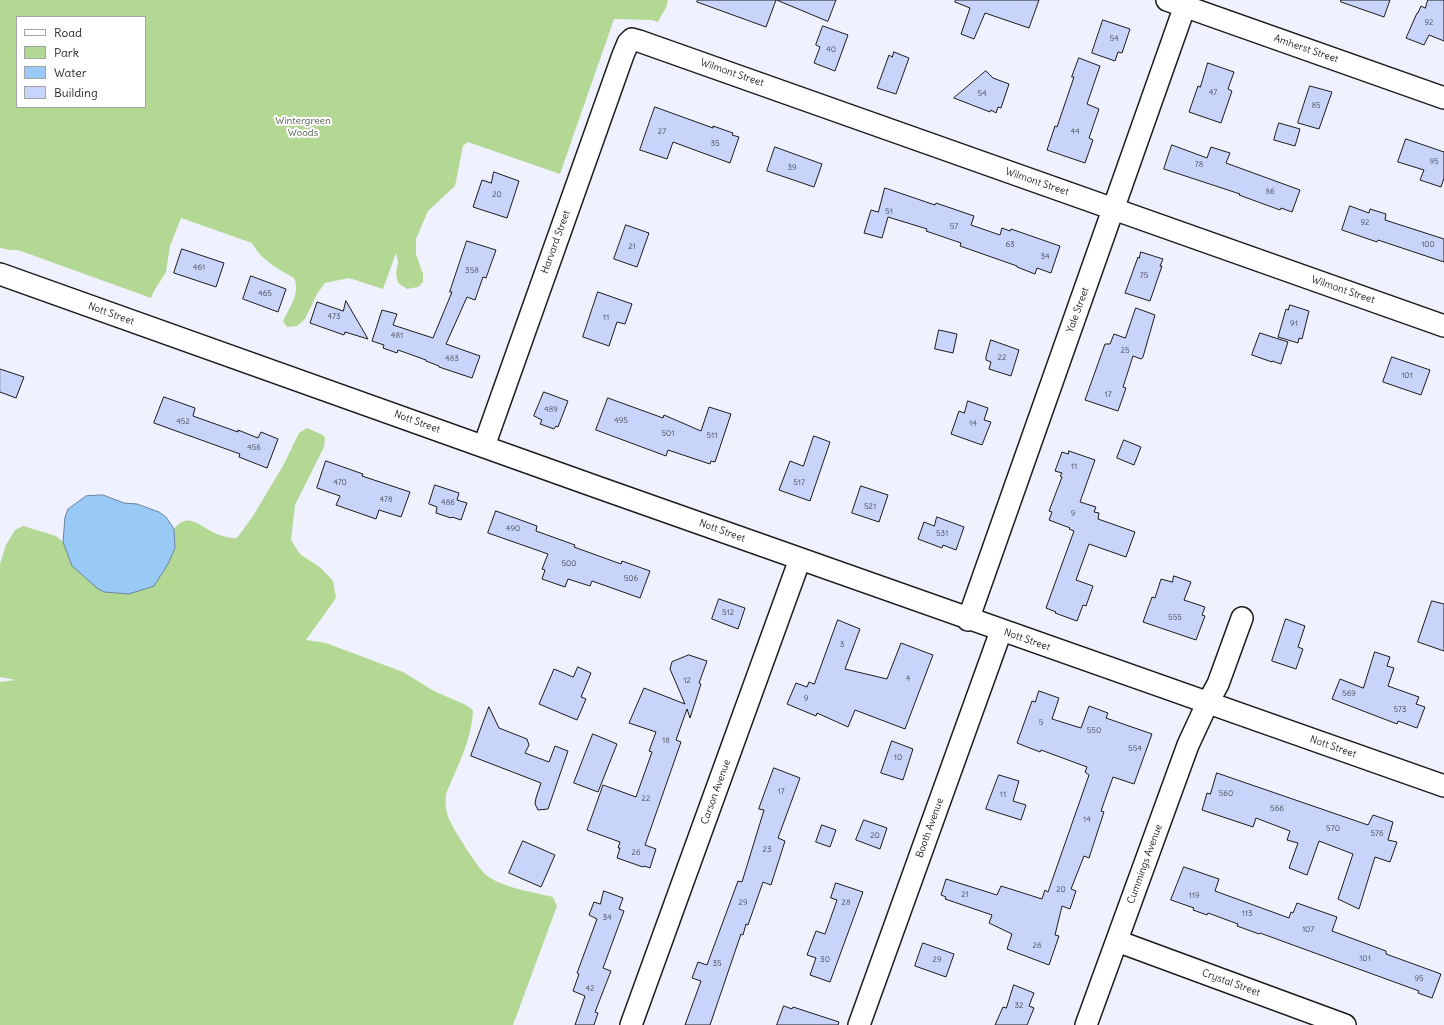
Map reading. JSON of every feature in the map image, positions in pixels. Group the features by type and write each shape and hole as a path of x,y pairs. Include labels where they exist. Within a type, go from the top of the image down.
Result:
{"street":[{"name":"Amherst Street","path":"1180,2 1444,98"},
{"name":"Yale Street","path":"968,620 1114,209 1180,2"},
{"name":"Wilmont Street","path":"630,40 639,40 1444,326"},
{"name":"Harvard Street","path":"484,446 623,55 630,40"},
{"name":"Nott Street","path":"0,274 968,620 1444,786"},
{"name":"Carson Avenue","path":"631,1025 800,560"},
{"name":"Cummings Avenue","path":"1086,1025 1188,745 1206,704 1218,684 1242,618"},
{"name":"Booth Avenue","path":"859,1025 1001,631"},
{"name":"Crystal Street","path":"1117,941 1345,1025"}],"green space":[{"name":"Wintergreen Woods","path":"0,0 668,0 658,22 652,20 614,19 560,174 468,142 463,146 455,186 428,211 416,239 416,254 423,274 423,282 418,287 407,289 398,283 396,273 398,262 396,253 383,289 349,278 325,283 317,294 305,319 297,326 287,327 283,321 295,295 296,283 294,278 265,259 252,243 181,218 170,246 166,272 151,298 18,250 0,248"},
{"path":"307,428 323,435 325,438 324,447 295,505 291,540 300,554 321,568 333,581 336,598 306,640 326,643 403,672 434,691 466,705 473,710 467,743 446,794 446,808 449,818 467,850 486,875 509,886 553,897 557,906 513,1025 0,1025 0,682 16,680 0,677 0,564 6,545 15,530 23,526 56,536 63,542 72,566 97,588 104,592 129,594 154,586 168,564 175,548 174,529 182,522 194,522 218,534 230,538 237,538 253,516 284,464 299,433"}],"water":[{"path":"103,495 124,503 137,504 159,512 166,517 174,529 175,548 168,564 154,586 129,594 104,592 97,588 72,566 63,542 65,517 68,509 86,496"}],"building":[{"path":"698,0 776,0 766,27 697,2"},
{"path":"777,0 836,0 828,21"},
{"path":"956,0 1039,0 1029,28 985,13 974,39 961,34 970,8 955,2"},
{"path":"1341,0 1390,0 1384,17 1341,2"},
{"path":"1428,0 1444,0 1444,41 1429,35 1424,45 1406,38 1421,6 1425,8"},
{"path":"1103,20 1130,29 1122,53 1118,52 1115,61 1092,53"},
{"path":"823,26 848,35 835,71 814,63 820,47 816,45"},
{"path":"894,52 909,58 896,94 877,88 889,55 892,57"},
{"path":"1079,58 1100,66 1087,104 1099,109 1089,138 1093,140 1085,163 1047,150 1055,126 1057,127"},
{"path":"1208,63 1234,72 1228,89 1232,91 1221,123 1189,112 1198,86 1200,87"},
{"path":"986,71 993,78 1009,84 1001,108 998,107 996,113 954,98"},
{"path":"1310,86 1332,92 1319,129 1298,123"},
{"path":"655,107 713,128 713,126 733,133 732,135 739,137 730,163 673,142 667,159 640,150"},
{"path":"1279,123 1300,129 1295,146 1274,140"},
{"path":"1406,139 1444,152 1444,178 1441,187 1420,180 1424,170 1398,162"},
{"path":"1172,145 1207,158 1211,147 1230,153 1226,163 1300,190 1292,212 1281,208 1280,210 1239,195 1240,194 1164,169"},
{"path":"775,147 822,164 814,187 767,171"},
{"path":"494,172 519,181 507,218 473,207 482,180 491,183"},
{"path":"885,188 935,205 936,203 974,216 971,225 1000,235 1002,228 1010,231 1011,229 1060,246 1051,273 1037,268 1035,274 960,246 961,243 926,231 927,229 888,217 882,238 864,233 871,210 878,212"},
{"path":"1350,206 1369,213 1370,209 1386,214 1385,220 1444,239 1444,262 1378,240 1377,242 1342,230"},
{"path":"626,225 649,233 637,267 614,259"},
{"path":"467,241 496,250 486,278 483,277 475,300 467,297 446,344 480,356 472,378 439,367 426,360 398,350 397,353 383,348 384,345 372,341 382,310 397,314 393,325 433,338 452,292 450,292"},
{"path":"182,249 224,263 216,287 174,273"},
{"path":"1141,252 1163,259 1150,301 1125,293"},
{"path":"251,276 286,289 278,312 243,299"},
{"path":"598,292 632,304 625,324 617,322 609,346 583,337"},
{"path":"346,301 368,339 345,332 344,335 310,323 317,302 343,311"},
{"path":"1290,305 1309,311 1302,339 1299,338 1298,343 1278,337 1286,309 1288,310"},
{"path":"1136,308 1155,315 1143,357 1141,359 1133,356 1123,387 1126,388 1118,411 1085,400 1105,344 1110,344 1114,334 1125,338"},
{"path":"939,330 957,334 953,353 935,349"},
{"path":"1260,333 1288,342 1281,364 1252,355"},
{"path":"991,340 1019,350 1011,376 989,369 991,362 986,360 986,357"},
{"path":"1392,357 1430,370 1421,395 1383,382"},
{"path":"0,369 24,377 16,398 0,392"},
{"path":"544,392 568,401 558,427 556,426 554,429 540,424 542,420 534,416"},
{"path":"164,397 195,408 193,416 258,438 261,432 278,439 267,468 239,457 240,454 154,423"},
{"path":"608,398 663,418 664,415 701,431 709,407 731,414 715,462 711,461 710,464 668,450 666,456 596,430"},
{"path":"968,401 988,408 984,420 991,422 982,445 951,434 959,411 964,413"},
{"path":"814,436 830,442 810,501 779,490 790,461 803,466"},
{"path":"1124,440 1141,447 1134,465 1117,458"},
{"path":"1069,451 1095,460 1080,502 1096,507 1094,512 1099,513 1098,519 1135,532 1126,557 1089,544 1076,580 1093,586 1086,606 1083,605 1077,621 1046,608 1074,531 1049,520 1052,512 1049,511 1062,477 1060,476 1062,473 1055,471 1062,452 1068,454"},
{"path":"326,461 363,474 362,476 410,492 401,517 379,510 376,519 336,505 340,496 317,488"},
{"path":"435,485 459,493 457,500 467,503 461,520 436,513 437,507 429,504"},
{"path":"861,486 888,495 879,522 852,513"},
{"path":"496,511 537,526 536,531 575,545 574,547 621,564 622,561 650,571 640,598 592,581 590,586 568,579 565,587 542,579 545,570 542,569 548,554 488,533"},
{"path":"937,517 964,527 956,550 943,545 942,548 918,539 924,522 934,526"},
{"path":"1174,576 1191,582 1184,600 1205,607 1202,615 1205,616 1196,640 1143,622 1152,597 1155,598 1161,579 1172,582"},
{"path":"719,599 745,608 738,629 712,619"},
{"path":"1432,601 1444,604 1444,651 1418,642"},
{"path":"1286,619 1305,626 1298,647 1303,649 1296,669 1272,661"},
{"path":"838,620 860,629 845,669 887,679 901,643 933,655 905,729 855,710 848,727 817,713 816,716 787,704 796,683 807,687 809,682 814,684"},
{"path":"1375,652 1390,657 1387,666 1394,668 1388,686 1419,697 1416,704 1425,707 1417,728 1398,721 1397,724 1332,699 1340,679 1363,688"},
{"path":"689,655 707,661 699,683 701,684 690,718 687,709 676,740 681,742 645,845 656,849 650,868 643,867 617,858 620,842 587,830 603,785 636,797 652,752 649,751 656,732 629,723 644,688 685,704 670,669 672,662"},
{"path":"578,667 591,673 581,697 586,699 577,720 539,704 554,669 573,677"},
{"path":"1039,691 1059,698 1052,719 1081,728 1089,706 1108,713 1106,718 1152,734 1134,784 1113,777 1101,811 1104,812 1089,858 1084,856 1071,889 1076,891 1070,909 1062,906 1055,935 1059,936 1049,965 1007,949 1012,934 989,923 992,915 945,899 946,897 941,895 946,879 997,895 1001,886 1042,899 1045,890 1048,892 1089,775 1085,772 1087,767 1017,743 1032,701 1035,702"},
{"path":"489,707 499,728 527,739 529,745 525,753 549,762 555,746 568,751 548,809 538,810 535,804 541,783 471,756"},
{"path":"593,734 617,744 598,792 574,783"},
{"path":"892,741 913,749 903,780 881,773"},
{"path":"774,768 800,778 778,838 785,841 771,885 763,882 748,925 746,924 743,935 741,934 710,1025 685,1025 701,981 692,978 698,962 707,965 738,881 742,882 764,810 759,809"},
{"path":"1217,773 1368,825 1373,815 1393,822 1388,840 1397,842 1390,862 1375,857 1359,909 1338,899 1353,854 1319,841 1307,875 1289,868 1298,843 1287,840 1290,831 1256,818 1253,827 1202,810 1207,793 1210,794"},
{"path":"999,775 1019,781 1013,801 1026,805 1021,820 986,809"},
{"path":"864,820 887,828 880,849 856,840"},
{"path":"822,825 836,830 830,847 816,842"},
{"path":"523,841 555,855 541,887 509,873"},
{"path":"1184,867 1219,879 1215,891 1289,918 1297,903 1337,917 1332,931 1386,951 1386,954 1441,974 1432,998 1418,993 1419,991 1237,926 1238,924 1208,913 1207,915 1193,910 1194,908 1171,900"},
{"path":"836,883 863,892 830,982 810,975 816,958 807,955 816,931 825,934 837,900 831,898"},
{"path":"604,891 623,898 619,909 624,911 603,968 611,971 595,1012 598,1013 594,1025 575,1025 585,996 573,991 579,974 577,973 597,919 589,915 594,902 600,904"},
{"path":"923,943 954,954 946,977 915,966"},
{"path":"1014,985 1034,993 1029,1006 1034,1008 1027,1025 995,1025 1003,1007 1006,1008"},
{"path":"784,1006 792,1009 793,1007 839,1022 838,1025 777,1025"}]}
